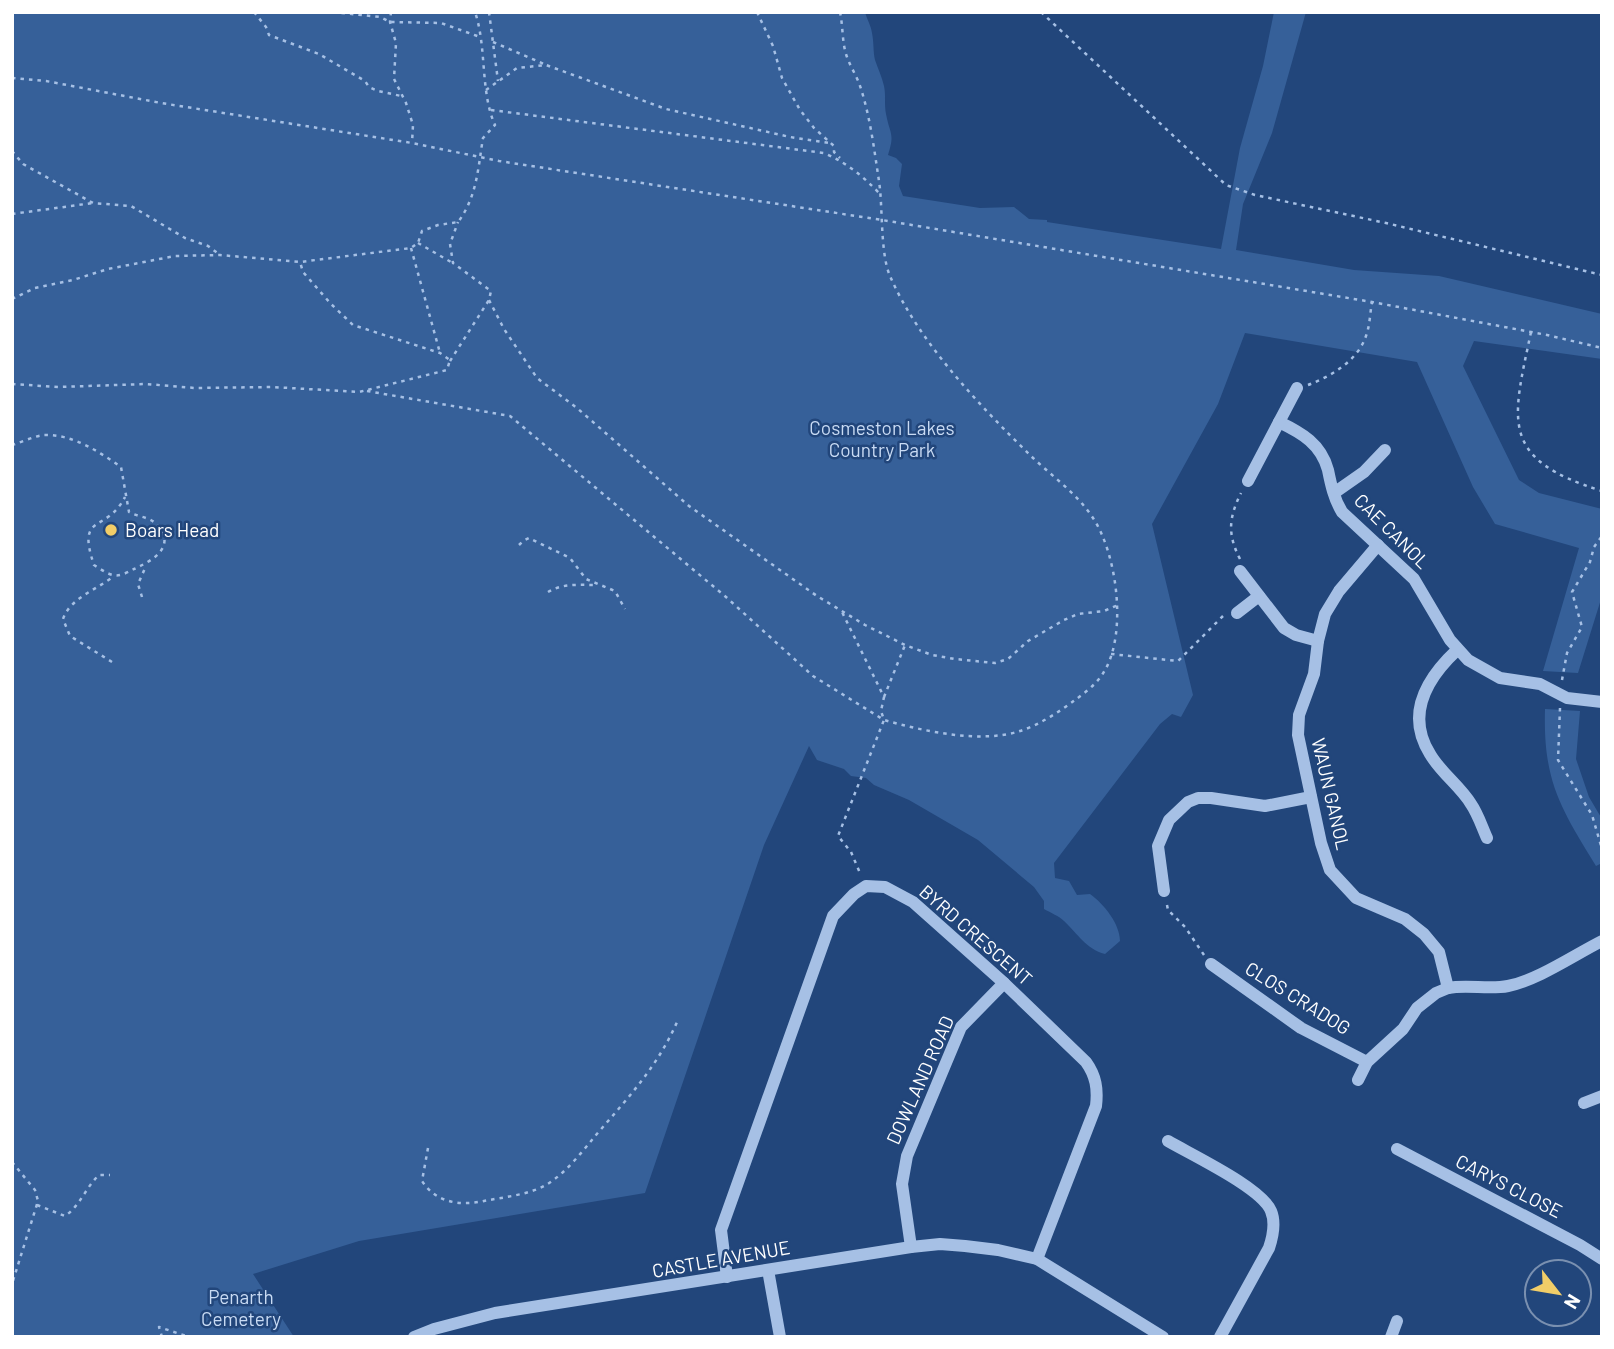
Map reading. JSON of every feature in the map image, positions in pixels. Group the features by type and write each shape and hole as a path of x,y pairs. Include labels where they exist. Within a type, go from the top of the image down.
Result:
{"street":[{"path":"1248,481 1297,388"},
{"name":"CAE CANOL","path":"1279,422 1308,438 1317,447 1324,458 1342,512 1415,579 1457,650 1478,667 1500,678 1540,684 1574,700 1602,702"},
{"path":"1334,493 1364,472 1385,450"},
{"name":"WAUN GANOL","path":"1378,545 1331,602 1325,614 1318,640 1314,674 1297,725 1324,856 1338,881 1356,898 1405,919 1424,934 1439,952 1448,988"},
{"path":"1240,571 1289,632 1318,640"},
{"path":"1237,614 1259,596"},
{"path":"1457,650 1433,674 1426,687 1419,715 1421,730 1430,756 1473,806 1488,838"},
{"path":"1164,891 1158,846 1168,820 1188,802 1212,798 1265,806 1311,797"},
{"path":"727,1277 721,1230 833,916 854,894 866,886"},
{"name":"BYRD CRESCENT","path":"866,886 885,887 913,902 1004,984 1093,1071 1096,1106 1037,1259"},
{"path":"1357,1080 1367,1062 1403,1029 1417,1008 1436,993 1469,985 1494,988 1521,983 1602,941"},
{"name":"CLOS CRADOG","path":"1211,964 1301,1028 1367,1062"},
{"name":"DOWLAND ROAD","path":"911,1247 902,1184 907,1156 961,1027 1004,984"},
{"path":"1584,1103 1602,1096"},
{"path":"1168,1141 1261,1195 1273,1213 1273,1235 1269,1248 1220,1337"},
{"name":"CARYS CLOSE","path":"1397,1149 1602,1259"},
{"name":"CASTLE AVENUE","path":"414,1337 495,1313 940,1244 998,1250 1037,1259 1163,1337"},
{"path":"768,1270 780,1337"},
{"path":"1391,1337 1396,1321"}],"path":[{"path":"254,12 269,35 319,54 365,81 369,87 401,96"},
{"path":"333,12 380,17 390,22 441,23 480,37"},
{"path":"391,12 390,22 396,43 394,79 413,125 412,143"},
{"path":"453,263 450,244 458,222 472,199 482,158 483,138 495,125 486,90 475,12"},
{"path":"489,12 498,81"},
{"path":"757,12 790,93 814,128 834,146 834,152 863,175 882,197"},
{"path":"12,384 36,387 146,384 195,388 272,387 327,392 367,391 510,416 726,597 813,676 884,720 938,734 983,736 1021,731 1087,691 1105,670 1111,654 1118,605 1111,563 1094,519 1074,494 1031,456 982,406 918,327 889,273 882,220 882,197 859,84 845,52 840,12"},
{"path":"1041,12 1226,185 1255,195 1387,223 1602,275"},
{"path":"492,42 666,109 829,143"},
{"path":"486,90 517,68 546,65"},
{"path":"12,78 46,81 161,103 412,143 482,158 882,220 1372,302 1602,348"},
{"path":"491,110 806,150 824,153 843,161"},
{"path":"12,151 23,164 93,203"},
{"path":"12,214 93,203 131,205 185,238 208,246 220,255"},
{"path":"12,299 35,288 73,280 108,268 175,256 220,255 300,262 411,248 418,243 422,231 458,222"},
{"path":"367,391 447,370 489,300 491,291 453,263 418,243"},
{"path":"411,248 440,353"},
{"path":"300,262 303,272 353,324 440,353 450,360 450,363"},
{"path":"489,300 504,329 537,378 577,408 689,506 841,610 905,645 955,659 995,663 1008,659 1028,641 1064,620 1118,605"},
{"path":"1297,388 1333,373 1358,352 1366,336 1372,302"},
{"path":"1531,332 1517,394 1516,414 1525,445 1542,464 1569,479 1602,491"},
{"path":"12,446 42,435 64,436 100,452 121,467 129,512 153,522 162,532 162,552 147,563 114,576 78,600 65,613 65,629 70,636 112,662"},
{"path":"1240,571 1242,564 1233,540 1231,514 1248,481"},
{"path":"114,576 94,565 87,544 93,525 116,512 125,497"},
{"path":"519,545 529,538 569,558 586,579 615,591 625,609"},
{"path":"142,597 138,584 147,563"},
{"path":"548,592 569,585 600,585"},
{"path":"841,610 884,697"},
{"path":"1111,654 1178,661 1227,611 1237,614"},
{"path":"866,886 851,852 838,836 884,720 881,710 884,697 905,645"},
{"path":"1164,891 1168,910 1185,927 1211,964"},
{"path":"428,1148 422,1181 444,1201 471,1203 533,1190 547,1184 570,1166 649,1073 665,1049 677,1022"},
{"path":"12,1162 35,1190 38,1200 12,1284"},
{"path":"37,1205 65,1216 72,1211 90,1183 99,1175 110,1175"},
{"path":"162,1337 159,1327 189,1337"}],"green space":[{"path":"12,12 865,12 871,30 875,60 885,89 885,110 891,138 888,155 902,164 899,186 903,196 980,208 1014,207 1029,219 1221,249 1240,148 1263,66 1274,12 1306,12 1272,133 1243,204 1236,250 1354,270 1439,276 1602,314 1602,359 1474,341 1463,366 1519,480 1539,493 1602,509 1602,596 1578,673 1543,671 1579,548 1495,524 1473,487 1417,362 1245,333 1218,404 1152,524 1193,695 1181,717 1172,714 1160,724 1054,863 1055,878 1069,881 1077,895 1090,894 1101,903 1114,921 1120,941 1105,954 1087,945 1062,919 1044,909 1044,901 1034,887 978,840 909,800 874,785 866,778 851,776 844,769 817,760 809,746 764,845 645,1193 359,1241 253,1274 294,1337 12,1337"},
{"path":"1545,709 1580,711 1576,759 1589,797 1602,819 1602,863 1596,866 1556,792 1547,756"}],"place":[{"name":"Boars Head","path":"111,530"}],"park label":[{"name":"Cosmeston Lakes Country Park","path":"882,439"},
{"name":"Penarth Cemetery","path":"241,1308"}]}
